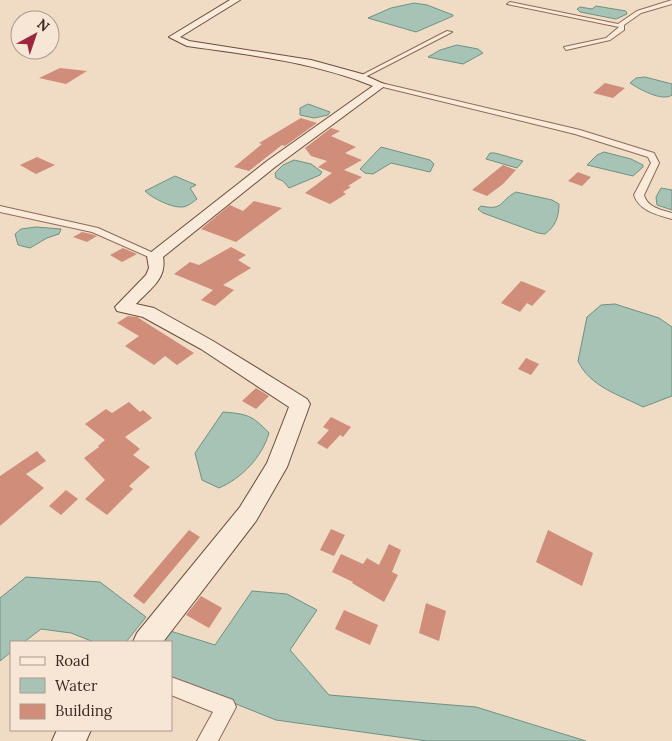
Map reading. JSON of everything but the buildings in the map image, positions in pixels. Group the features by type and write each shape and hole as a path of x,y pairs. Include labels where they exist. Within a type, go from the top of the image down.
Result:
{"street":[{"path":"236,0 176,34 173,38 331,68 363,76 381,84 577,132 651,155 655,164 639,195 640,199 643,205 672,216"},
{"path":"566,48 608,39 622,29 624,21 639,12 672,2"},
{"path":"510,4 622,26"},
{"path":"363,76 449,32"},
{"path":"155,256 271,164 381,84"},
{"path":"0,209 95,230 155,256"},
{"path":"147,641 248,514 276,468 300,404 207,345 148,312 123,307 153,277 158,268 155,256"},
{"path":"172,686 226,707 207,741"},
{"path":"67,741 75,731"}],"water":[{"path":"414,3 427,5 453,16 416,32 368,18 391,8"},
{"path":"596,6 626,11 627,14 616,19 580,12 577,9 580,7 592,9"},
{"path":"457,45 478,49 483,53 463,64 428,57 440,50"},
{"path":"645,77 672,84 672,95 668,97 657,96 630,83 636,78"},
{"path":"308,104 330,112 328,115 314,118 300,115 300,108"},
{"path":"381,147 430,160 434,164 430,172 391,163 373,174 365,173 360,169"},
{"path":"604,152 631,159 643,165 643,167 633,176 587,165 597,155"},
{"path":"490,153 523,161 517,168 486,159"},
{"path":"294,160 311,164 322,172 320,175 289,188 283,181 276,178 275,173 283,165"},
{"path":"175,176 196,185 190,188 197,199 184,207 178,207 157,199 145,191"},
{"path":"661,188 672,190 672,210 657,205 656,197"},
{"path":"516,192 552,200 559,204 556,221 545,234 483,213 478,209 481,206 498,206"},
{"path":"36,227 61,229 59,234 47,238 30,248 18,245 15,234 21,229"},
{"path":"615,304 659,318 672,327 672,396 643,407 606,389 583,370 578,361 587,317 601,305"},
{"path":"223,412 249,416 269,433 266,442 250,466 236,479 219,488 202,480 195,453"},
{"path":"26,577 100,582 146,617 127,641 91,641 71,633 41,629 25,641 10,641 10,653 0,661 0,598"},
{"path":"252,591 287,594 317,610 290,650 329,695 476,707 586,741 427,741 276,720 172,678 172,641 157,641 164,629 215,645"}]}
